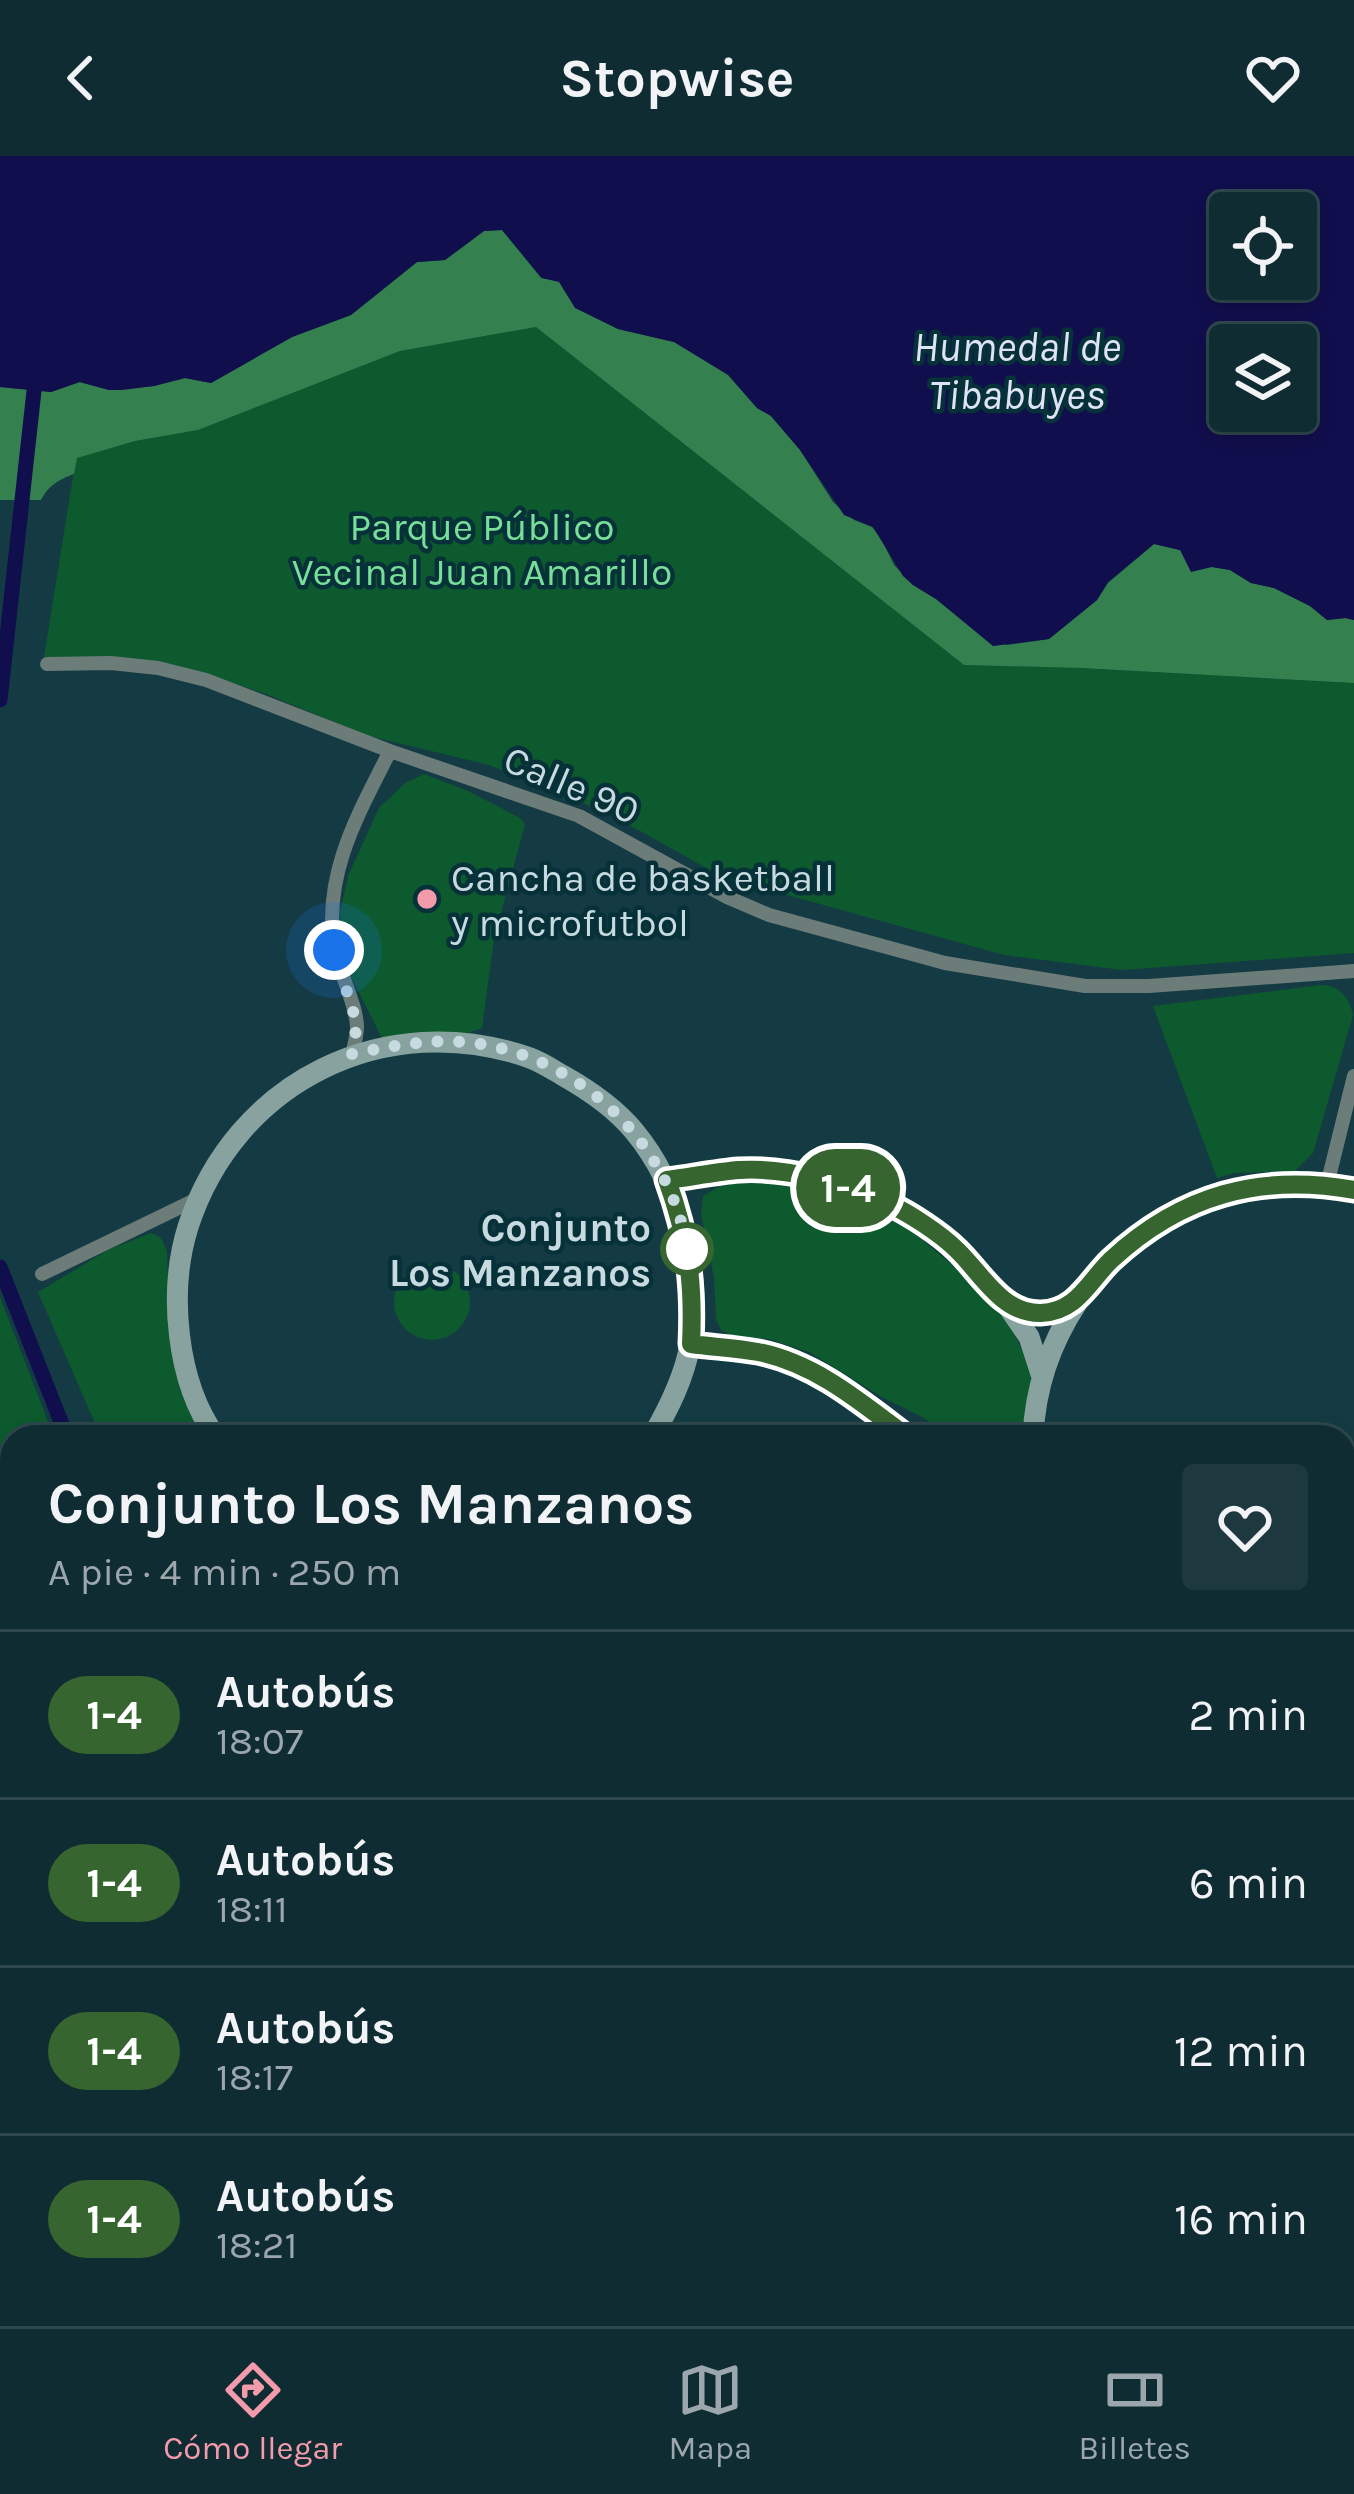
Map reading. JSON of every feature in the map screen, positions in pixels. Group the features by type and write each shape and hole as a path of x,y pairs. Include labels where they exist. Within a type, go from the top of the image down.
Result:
{"street":[{"name":"Calle 90","path":"47,664 134,665 206,680 390,751 579,816 769,915 945,963 1085,986 1149,986 1354,970"},
{"path":"352,1054 357,1024 334,950 331,903 347,836 390,751"},
{"path":"210,1425 190,1381 178,1331 183,1242 197,1199 224,1151 260,1110 303,1078 352,1054 413,1041 474,1043 534,1059 589,1092 633,1130 667,1180 682,1223 693,1303 691,1344 674,1398 659,1425"},
{"path":"1328,1185 1354,1076"},
{"path":"667,1180 743,1170 819,1178 890,1204 954,1246 1005,1302 1029,1337 1042,1376"},
{"path":"1034,1425 1051,1348 1081,1297 1136,1238 1207,1198 1246,1187 1287,1183 1354,1190"},
{"path":"42,1274 197,1199"},
{"path":"1005,1302 1023,1311 1043,1313 1081,1297"},
{"path":"691,1344 762,1352 803,1367 892,1425"}],"green space":[{"path":"502,230 541,278 559,281 575,307 618,329 674,342 728,374 800,450 833,502 854,520 872,527 894,565 913,585 971,627 1007,645 1049,639 1154,544 1274,588 1327,620 1354,620 1354,683 964,665 536,327 400,351 198,430 77,458 74,474 54,484 41,500 0,500 0,387 51,392 79,382 109,390 185,378 211,383 292,337 351,315 417,262 445,260 484,231"},
{"name":"Parque Público Vecinal Juan Amarillo","path":"536,327 964,665 1354,683 1354,953 1122,970 1004,955 722,877 610,814 489,765 369,736 205,674 120,658 44,657 76,458 198,430 400,351"},
{"path":"424,774 468,791 525,824 494,939 482,1028 383,1040 346,967 340,913 348,876 379,808 405,783"},
{"path":"1321,985 1343,994 1353,1015 1313,1153 1295,1171 1217,1178 1153,1006"},
{"path":"752,1181 784,1184 907,1227 988,1295 1014,1332 1032,1375 1024,1425 933,1425 809,1352 721,1330 701,1214 703,1196 720,1186"},
{"path":"151,1233 161,1238 167,1251 170,1337 202,1425 96,1425 38,1292 108,1250"},
{"path":"432,1264 459,1275 470,1302 459,1329 432,1340 405,1329 394,1302 405,1275"},
{"path":"0,1297 49,1425 0,1425"}],"water":[{"name":"Humedal de Tibabuyes","path":"0,156 1354,156 1354,620 1327,620 1310,606 1230,570 1212,567 1191,572 1180,550 1154,544 1049,639 993,646 903,576 873,527 844,515 800,450 728,375 674,342 618,329 575,308 559,282 542,278 502,230 484,231 445,260 417,262 351,315 292,337 211,383 185,378 109,390 80,382 51,392 0,387"}],"waterway":[{"path":"0,700 34,391"},
{"path":"0,1267 62,1425"}],"bus line":[{"name":"1-4","path":"891,1425 837,1385 803,1367 762,1352 691,1344 690,1263 667,1180 743,1170 819,1178 890,1204 954,1246 1005,1302 1023,1311 1043,1313 1081,1297 1136,1238 1207,1198 1246,1187 1287,1183 1354,1190"}],"place":[{"name":"Cancha de basketball y microfutbol","path":"427,899"},
{"name":"Conjunto Los Manzanos","path":"687,1249"}],"route":[{"path":"334,950 357,1024 352,1054 413,1041 474,1043 534,1059 574,1082 633,1130 667,1180 687,1249"}]}
